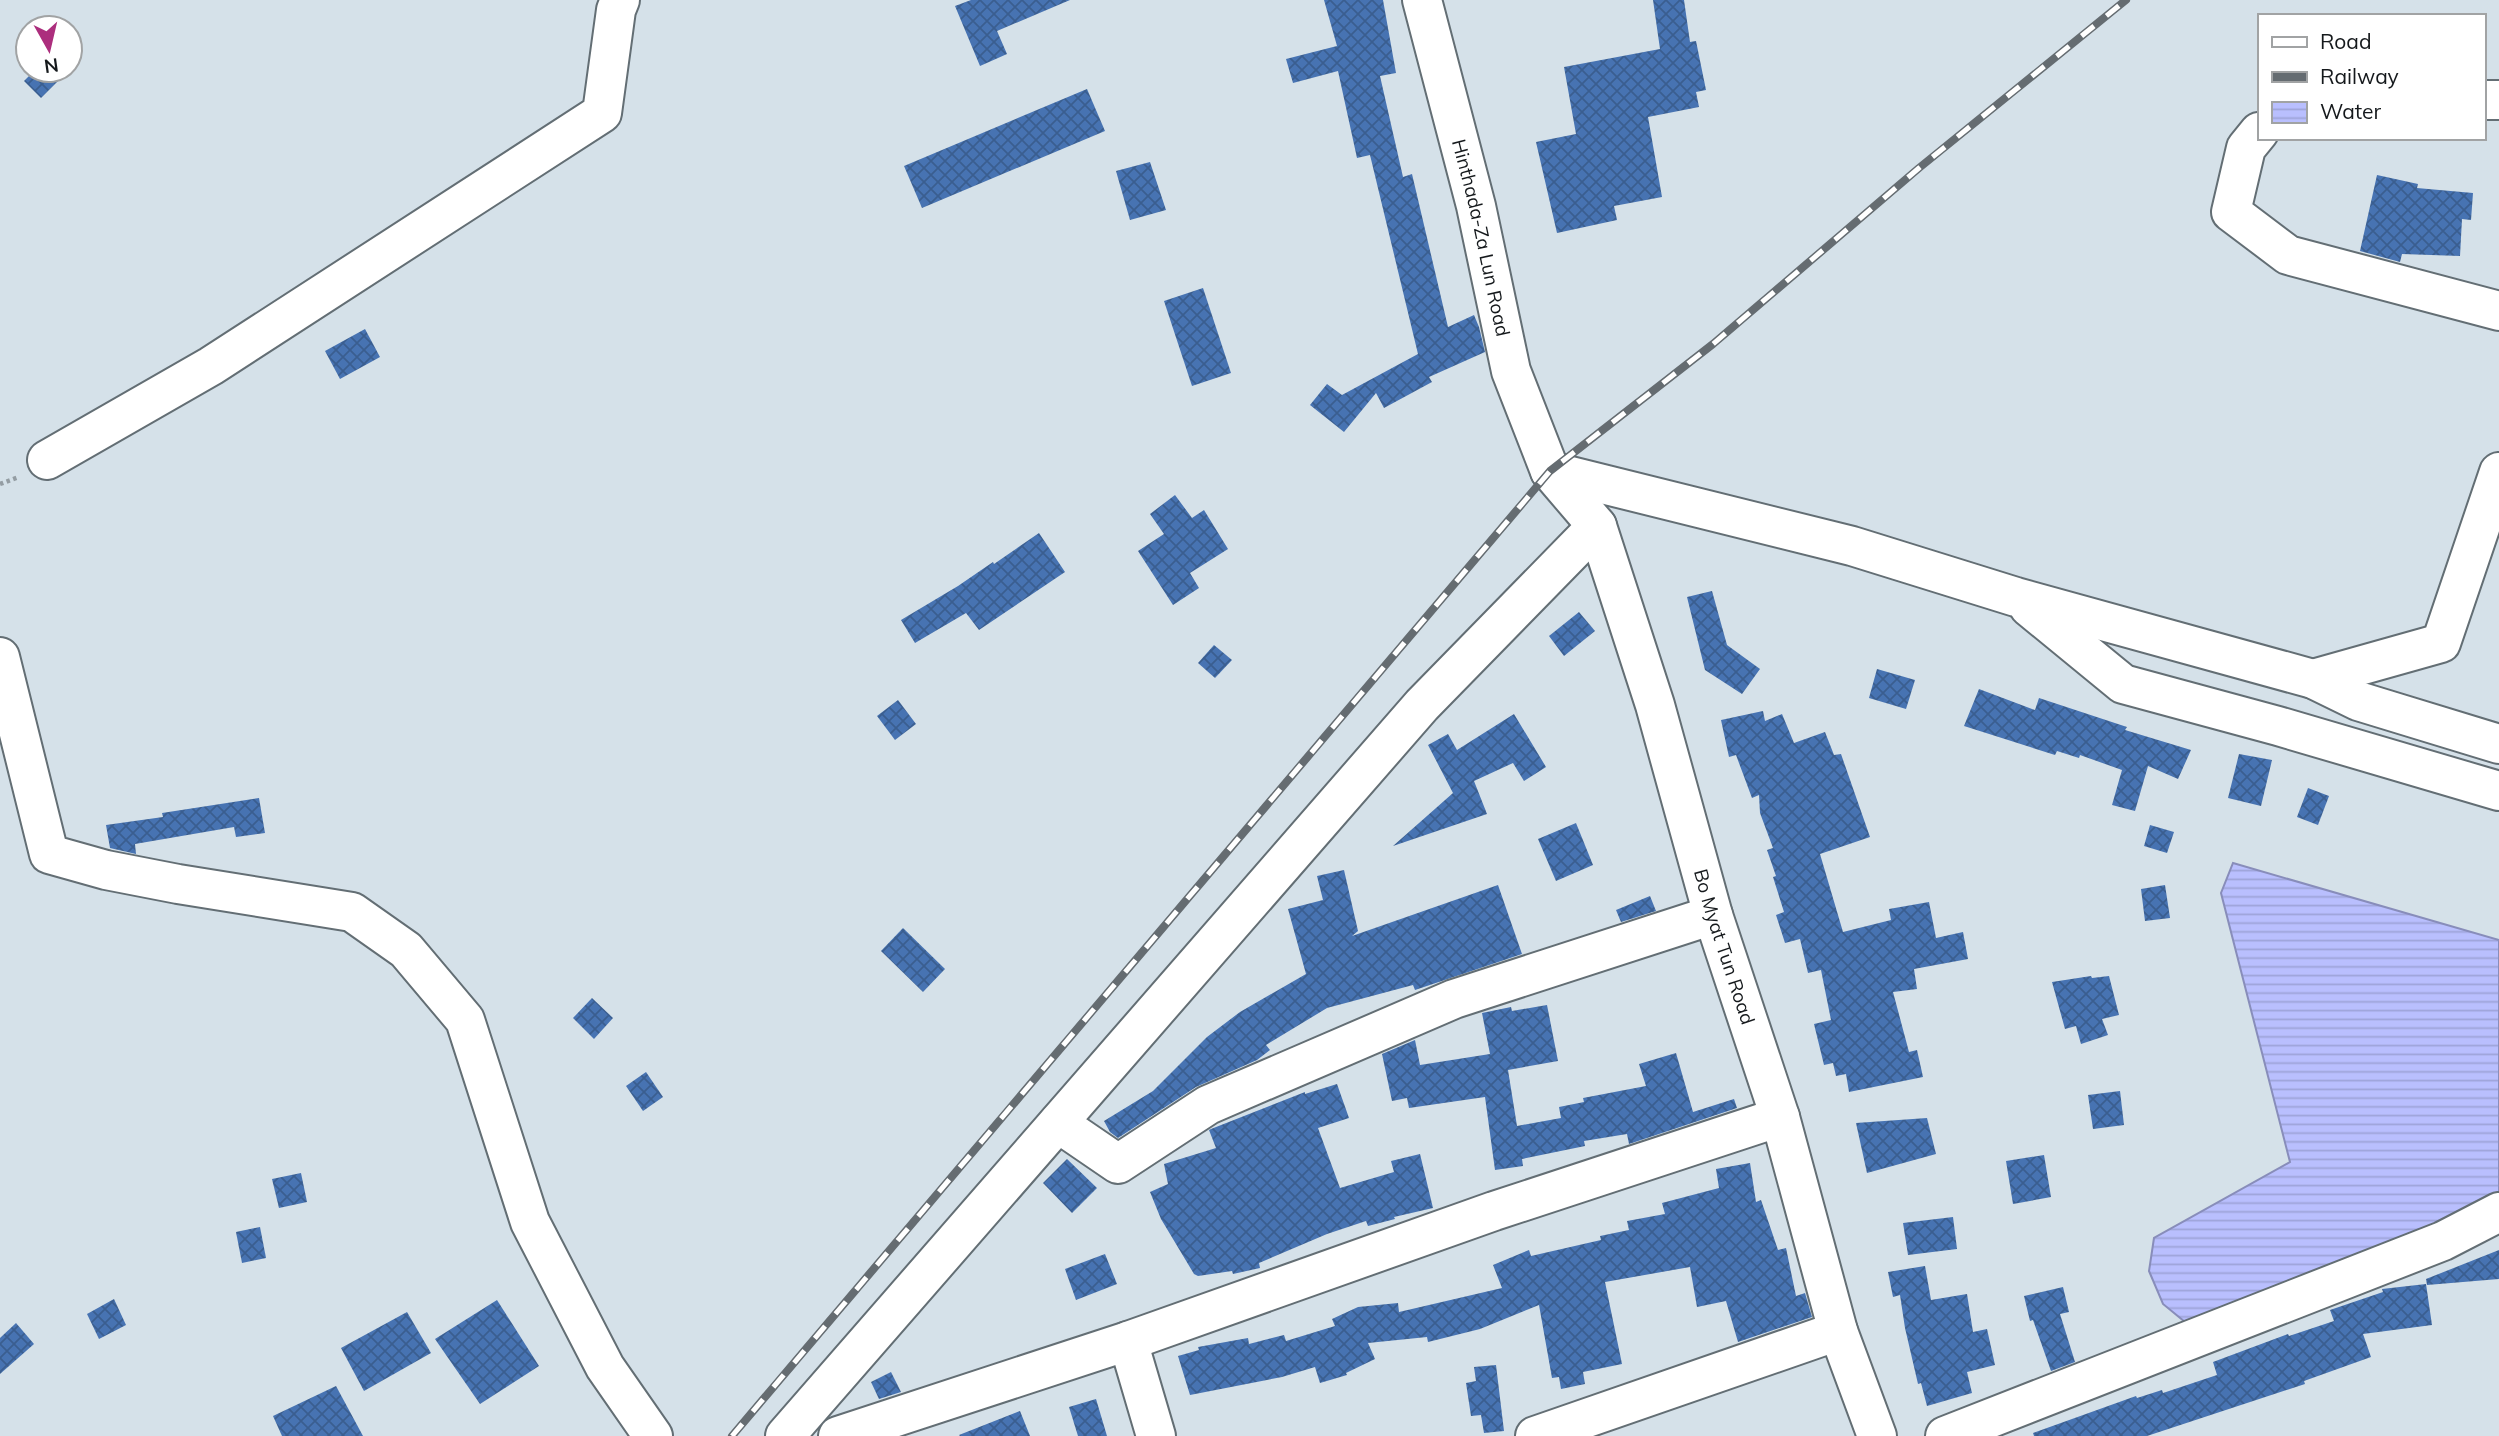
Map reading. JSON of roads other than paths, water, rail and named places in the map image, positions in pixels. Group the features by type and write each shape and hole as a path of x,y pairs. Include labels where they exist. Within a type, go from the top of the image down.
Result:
{"street":[{"path":"47,460 211,366 602,113 616,10 620,0"},
{"name":"Hinthada-Za Lun Road","path":"1422,0 1476,205 1511,371 1550,471"},
{"path":"2258,133 2246,148 2231,212 2288,256 2499,311"},
{"path":"1550,471 1852,546 2016,597 2313,679 2358,701 2499,744"},
{"name":"Bo Myat Tun Road","path":"1550,471 1597,526 1656,705 1713,915 1780,1117 1838,1331 1877,1436"},
{"path":"2313,679 2441,643 2499,472"},
{"path":"785,1436 1422,705 1597,526"},
{"path":"2016,597 2123,684 2499,791"},
{"path":"0,657 49,854 106,870 178,884 352,912 406,950 465,1020 530,1222 605,1367 653,1436"},
{"path":"1058,1123 1118,1164 1208,1105 1454,999 1713,915"},
{"path":"838,1436 1128,1341 1494,1211 1780,1117"},
{"path":"1945,1436 2443,1241 2499,1212"},
{"path":"1535,1436 1838,1331"},
{"path":"1128,1341 1156,1436"}],"water":[{"path":"2233,863 2499,940 2499,1197 2190,1326 2163,1304 2149,1271 2154,1238 2290,1162 2221,893"}],"railway":[{"path":"732,1436 1550,471 1713,344 1919,168 2126,0"}]}
